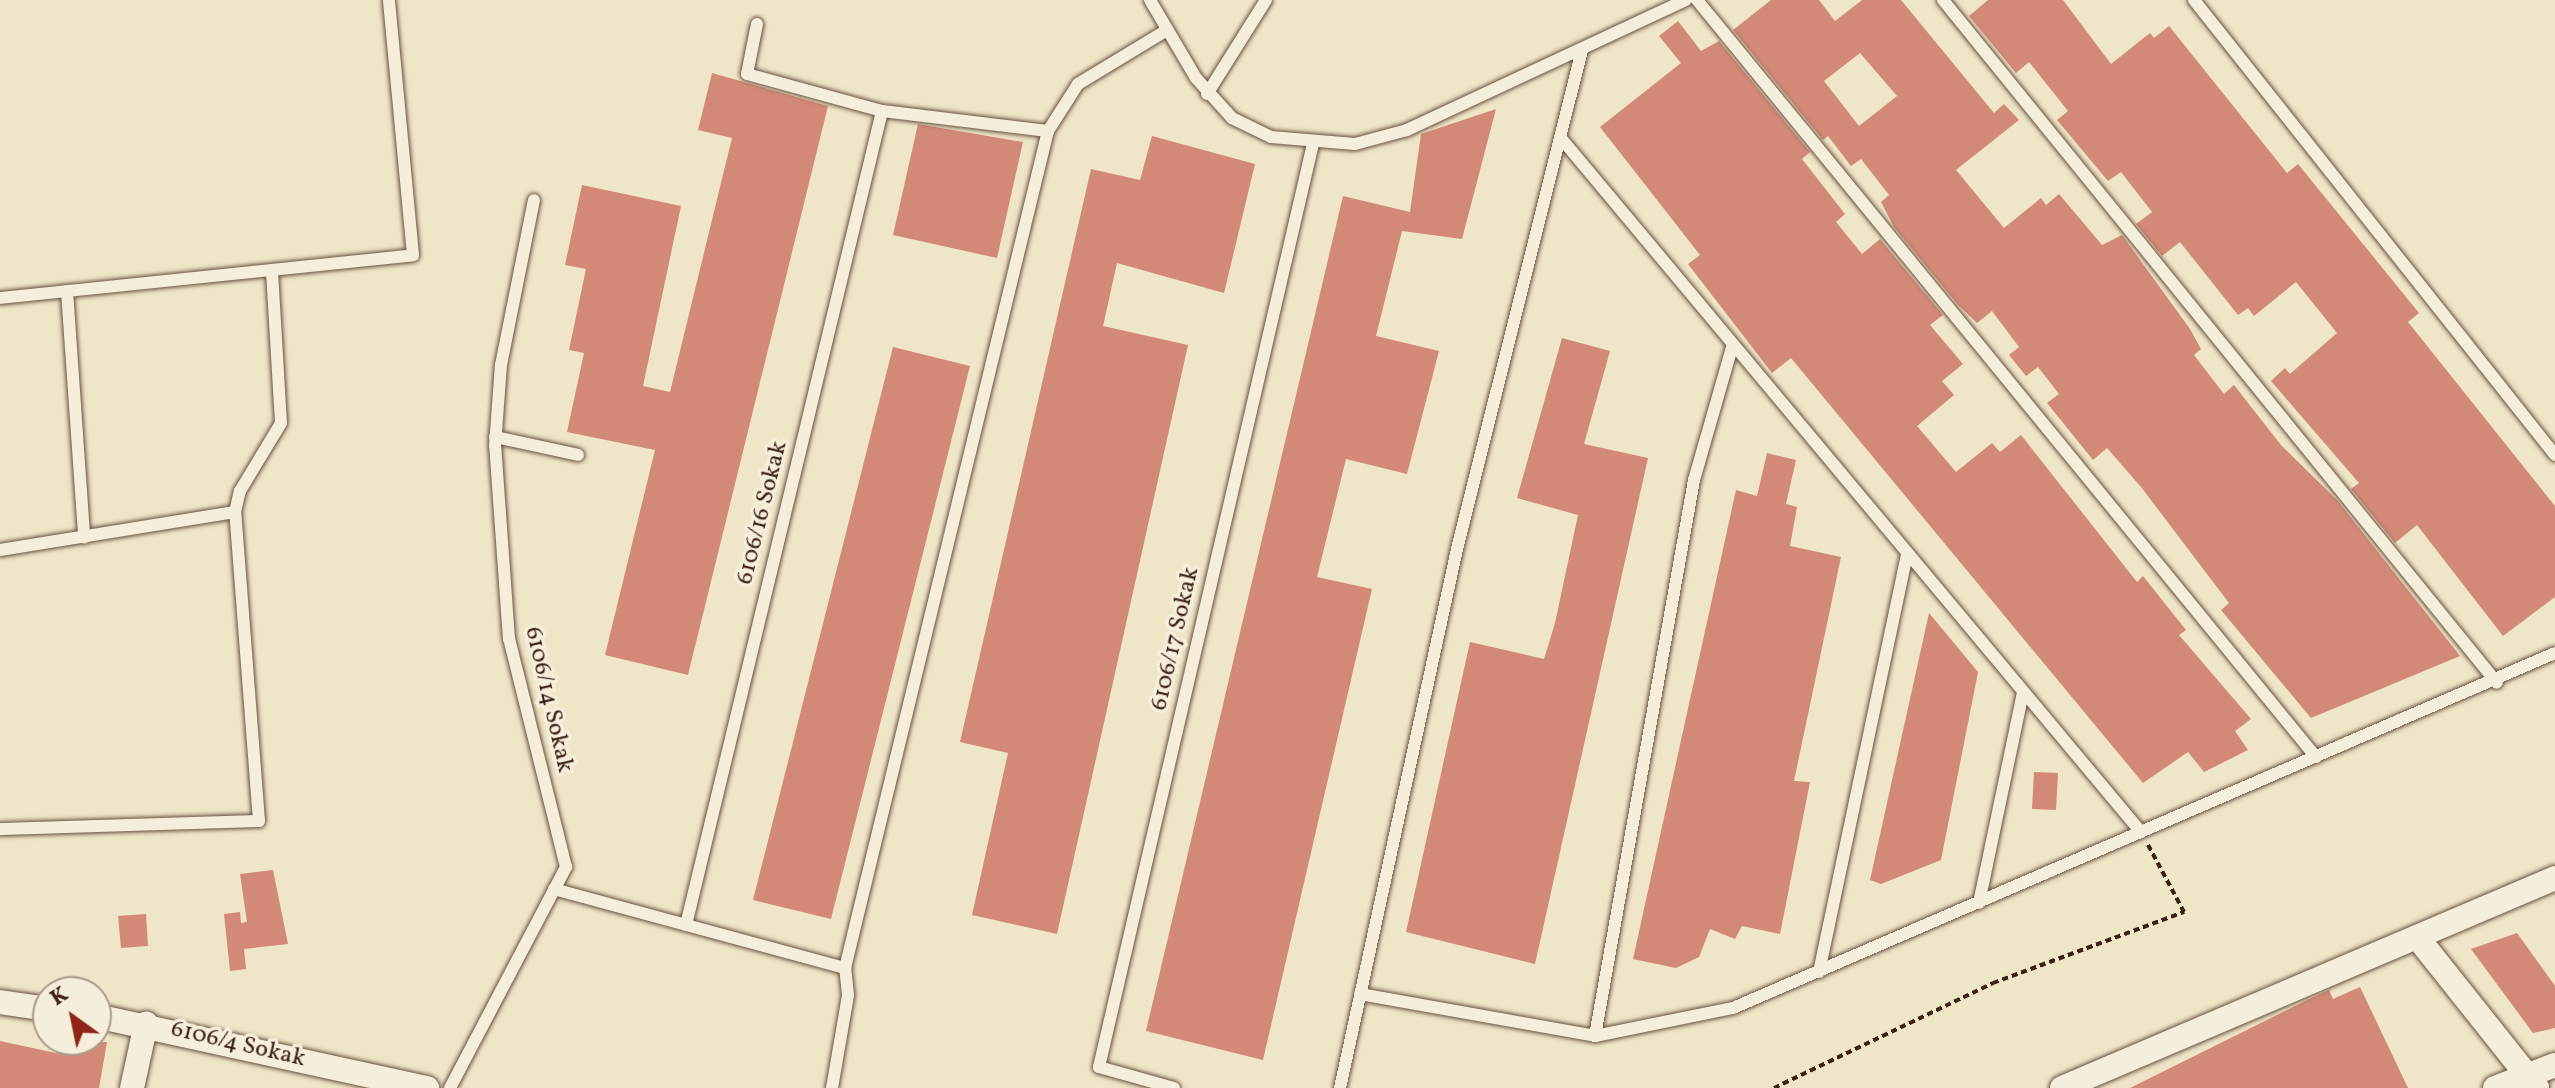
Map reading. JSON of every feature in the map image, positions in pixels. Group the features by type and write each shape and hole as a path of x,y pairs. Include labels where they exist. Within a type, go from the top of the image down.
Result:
{"street":[{"path":"2062,1088 2555,878"},
{"path":"2417,937 2532,1082"},
{"path":"0,1002 32,1007"},
{"name":"6106/4 Sokak","path":"112,1019 427,1088"},
{"path":"132,1088 146,1024"},
{"path":"2532,1082 2555,1065"},
{"path":"2495,1088 2555,1078"}],"lane":[{"path":"0,298 413,255 389,0"},
{"path":"1150,0 1165,31 1207,94 1232,118 1271,137 1313,144 1355,144 1407,130 1686,0"},
{"path":"1207,94 1266,0"},
{"path":"1697,0 2316,757"},
{"path":"1943,0 2497,683"},
{"path":"2194,0 2555,455"},
{"path":"757,24 747,74 882,111 1048,131"},
{"path":"832,1088 848,995 845,968 1048,131 1078,84 1165,31"},
{"path":"1340,1088 1457,549 1582,50"},
{"name":"6106/16 Sokak","path":"686,925 882,111"},
{"path":"1560,137 1907,556 2141,832"},
{"name":"6106/17 Sokak","path":"1174,1088 1099,1067 1313,144"},
{"name":"6106/14 Sokak","path":"450,1088 566,867 509,639 495,437 501,365 534,200"},
{"path":"0,829 259,821 235,512 240,491 281,423 272,270"},
{"path":"67,291 84,537"},
{"path":"1595,1036 1694,480 1733,344"},
{"path":"495,437 578,455"},
{"path":"0,550 235,512"},
{"path":"1819,972 1907,556"},
{"path":"1360,994 1595,1036 1733,1008 2316,757 2497,683 2555,653"},
{"path":"1979,903 2023,693"},
{"path":"554,889 845,968"}],"path":[{"path":"1774,1088 1993,983 2184,912 2141,832"}],"building":[{"path":"1771,0 1819,0 1835,21 1862,0 1901,0 1994,113 2004,104 2019,120 1956,170 2004,228 2041,198 2046,205 2059,194 2102,245 2122,235 2190,329 2201,349 2194,355 2224,394 2234,385 2281,445 2337,500 2460,656 2311,718 2221,610 2229,603 2141,487 2107,448 2093,460 2047,403 2059,394 2038,367 2026,376 2009,355 2019,347 1992,311 1977,323 1958,305 1894,227 1881,202 1889,195 1861,159 1851,166 1828,136 1823,140 1733,30","holes":["1860,53 1897,96 1859,126 1824,81"]},
{"path":"1988,0 2063,0 2111,64 2150,33 2154,38 2169,26 2287,173 2298,164 2419,313 2408,322 2555,506 2555,597 2503,636 2417,525 2395,543 2351,489 2359,483 2271,381 2285,368 2290,374 2337,333 2296,282 2254,316 2248,308 2238,315 2180,242 2162,256 2136,224 2152,212 2121,172 2108,181 2057,120 2068,111 2029,62 2016,73 1969,16"},
{"path":"1678,21 1701,51 1719,41 1810,152 1802,159 1845,214 1836,222 1862,254 1880,239 1943,315 1930,325 1963,364 1942,381 1954,395 1917,426 1956,472 1992,443 2000,452 2021,435 2137,582 2143,576 2186,630 2179,635 2251,719 2235,731 2248,750 2204,772 2188,752 2143,783 1791,358 1772,373 1688,264 1700,255 1600,127 1681,63 1659,36"},
{"path":"712,73 828,106 688,675 605,655 655,450 567,432 584,353 569,350 586,269 565,265 582,185 681,206 643,386 670,392 732,138 698,130"},
{"path":"1496,109 1462,239 1402,231 1376,336 1439,351 1407,474 1346,459 1317,577 1372,589 1263,1060 1146,1031 1343,196 1410,212 1421,134"},
{"path":"918,124 1023,142 997,258 893,235"},
{"path":"1152,136 1255,164 1224,293 1117,263 1103,326 1188,345 1057,934 972,915 1008,753 960,742 1091,169 1140,180"},
{"path":"1562,338 1610,351 1584,444 1648,458 1535,964 1406,932 1470,642 1544,659 1555,623 1578,515 1517,498"},
{"path":"893,347 970,366 831,919 753,900"},
{"path":"1767,453 1796,460 1786,504 1797,507 1790,546 1841,557 1794,781 1810,782 1780,934 1742,926 1735,939 1710,929 1699,957 1676,968 1633,959 1736,490 1757,496"},
{"path":"1929,613 1978,672 1941,860 1881,884 1870,880"},
{"path":"2034,772 2058,773 2056,810 2032,809"},
{"path":"273,870 288,944 244,949 246,969 230,971 224,914 240,912 241,923 247,922 240,874"},
{"path":"146,914 148,946 121,948 118,916"},
{"path":"2517,933 2555,986 2555,1028 2533,1033 2471,949"},
{"path":"2360,987 2408,1088 2130,1088 2329,990 2333,999"},
{"path":"0,1041 32,1048 32,1056 105,1056 99,1088 0,1088"}]}
